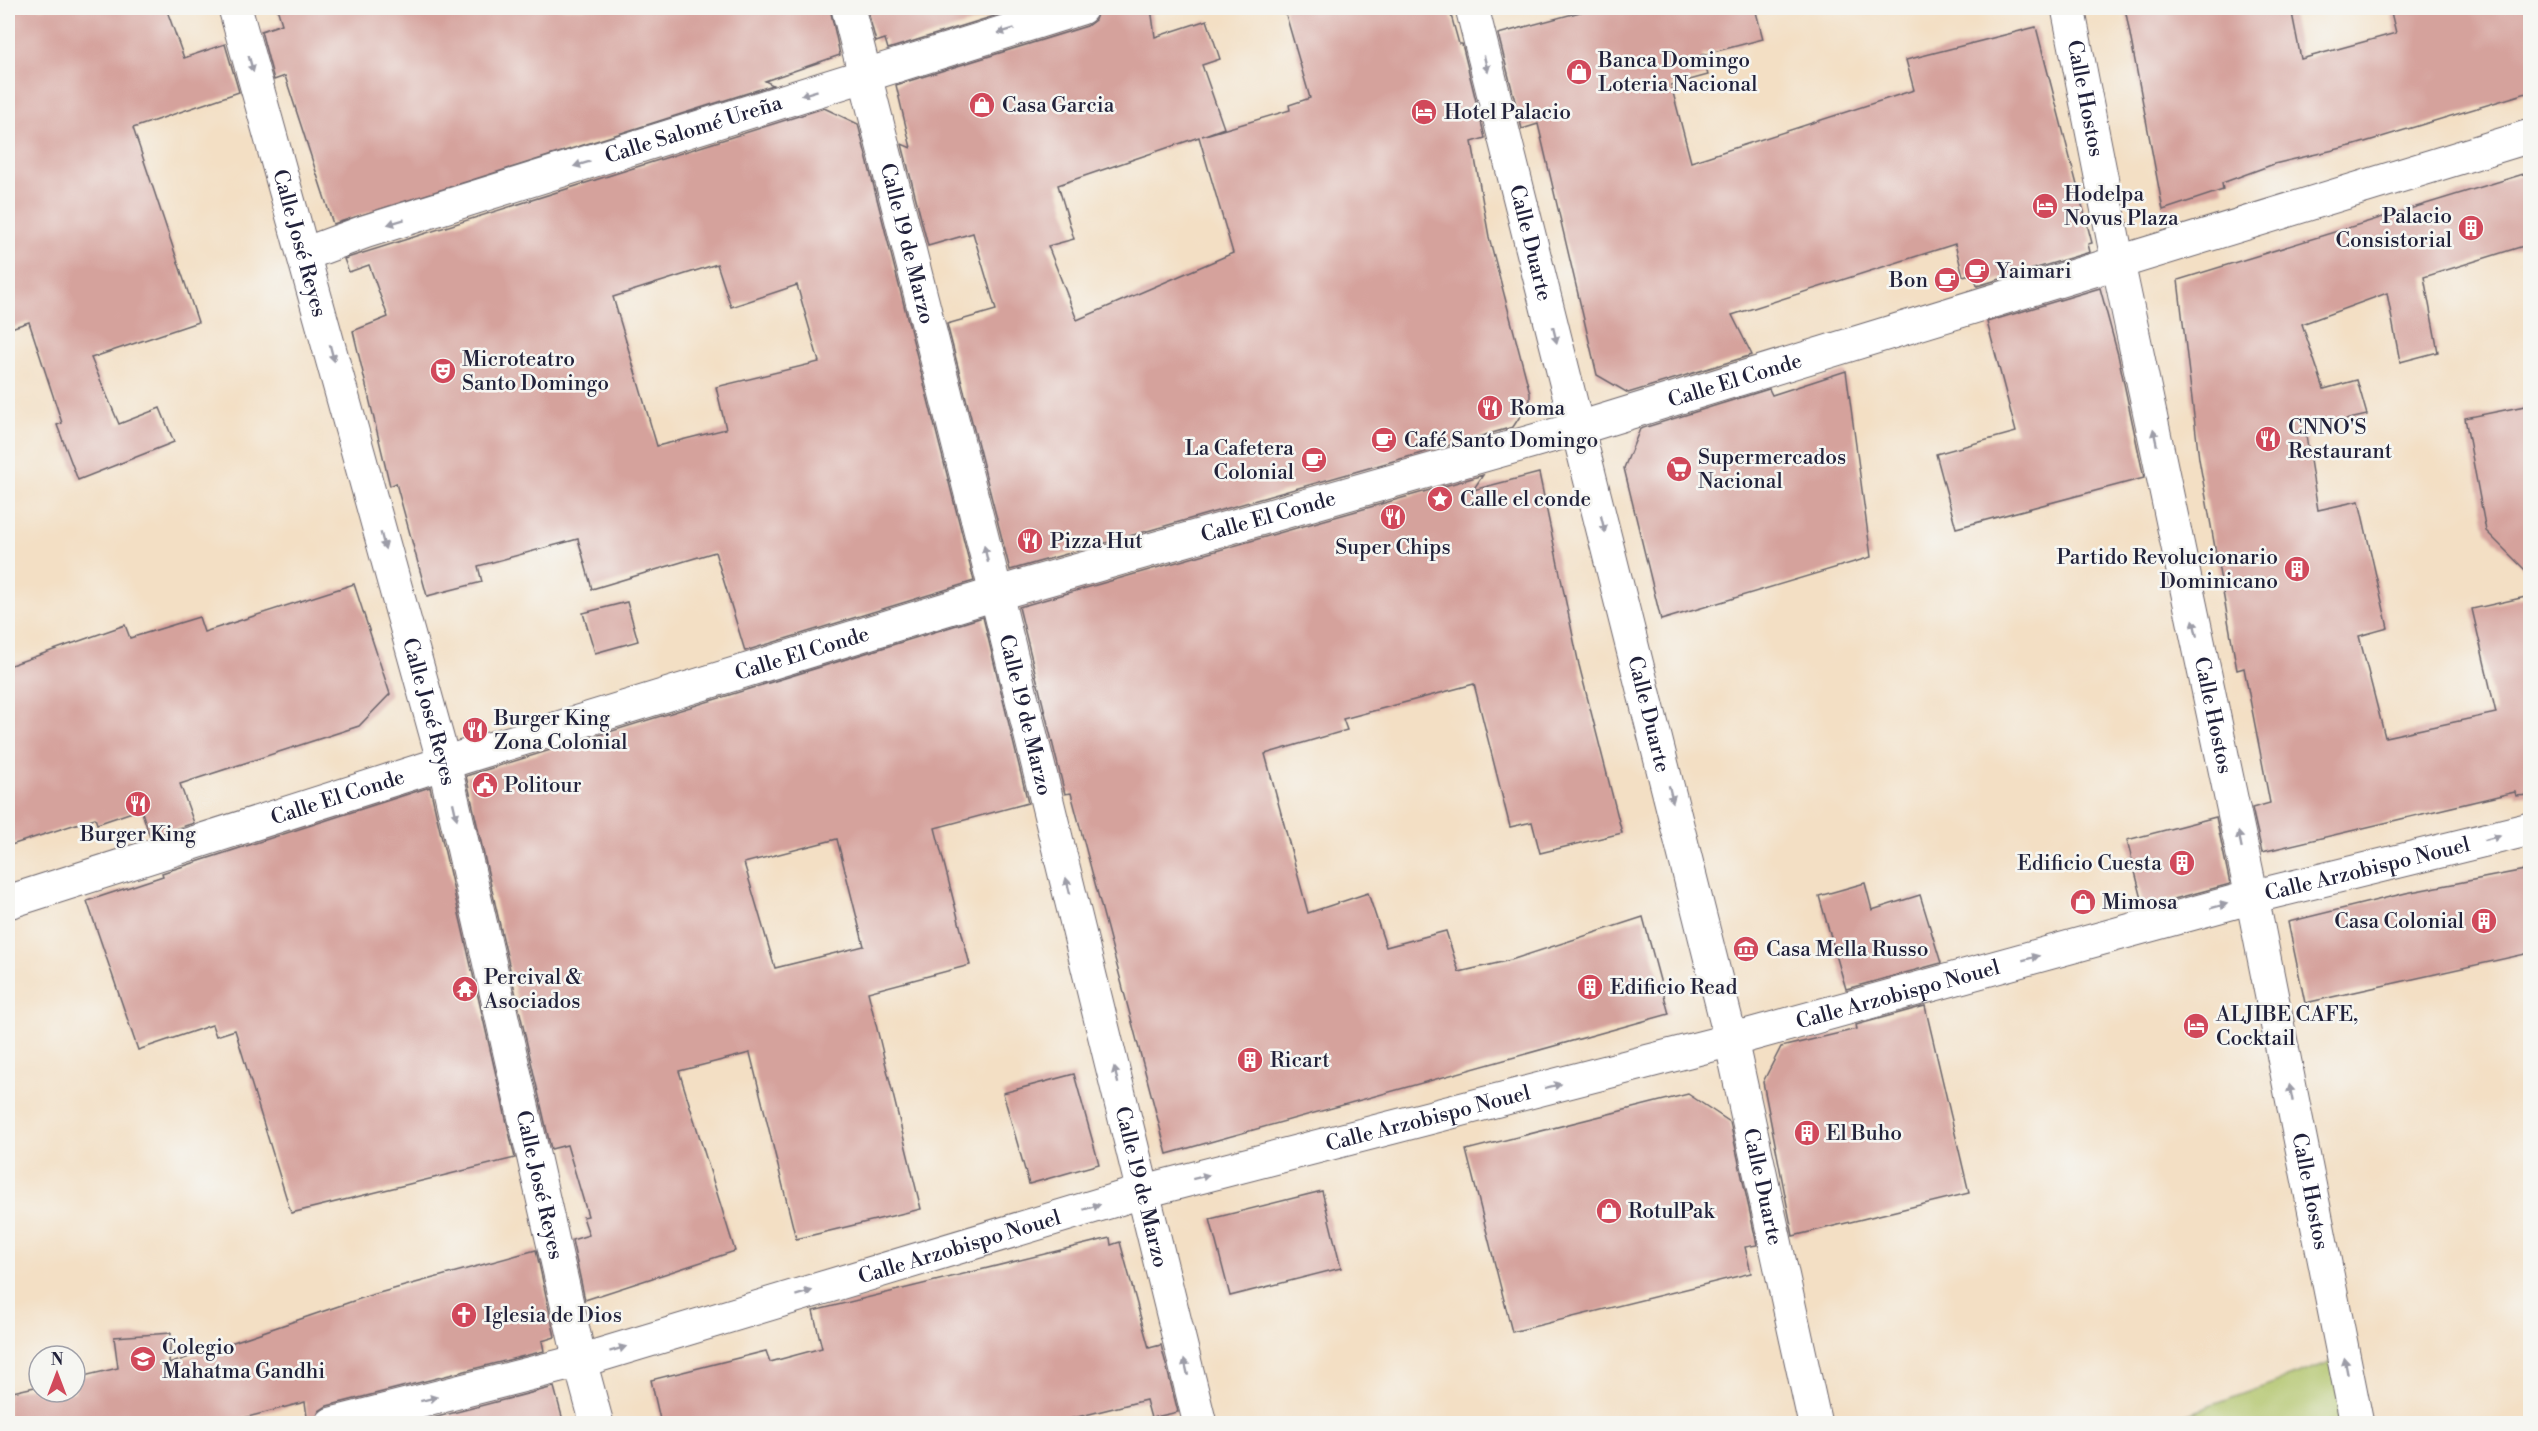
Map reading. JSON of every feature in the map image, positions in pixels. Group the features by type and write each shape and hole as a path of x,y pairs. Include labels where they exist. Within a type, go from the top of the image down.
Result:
{"street":[{"name":"Calle José Reyes","path":"235,8 305,254 444,763 580,1361 597,1424"},
{"name":"Calle 19 de Marzo","path":"848,8 1145,1191 1200,1424"},
{"name":"Calle Salomé Ureña","path":"305,254 364,232 1082,8"},
{"name":"Calle Duarte","path":"1472,8 1731,1040 1815,1424"},
{"name":"Calle Hostos","path":"2068,8 2118,263 2252,897 2357,1424"},
{"name":"Calle El Conde","path":"8,902 444,763 995,594 1579,428 2530,136"},
{"name":"Calle Arzobispo Nouel","path":"332,1424 580,1361 1145,1191 1731,1040 2252,897 2530,829"}],"green space":[{"path":"2333,1361 2344,1424 2162,1424"}],"building":[{"path":"8,8 166,8 184,58 225,44 239,92 133,128 198,322 91,358 119,424 160,408 174,442 78,480 57,425 62,423 29,322 8,329"},
{"path":"277,8 830,8 840,55 765,81 773,85 333,224 285,76 274,80 261,31 282,24"},
{"path":"867,8 1020,8 888,49 885,39 876,42"},
{"path":"1099,8 1151,8 1155,37 1207,20 1220,59 1202,65 1224,128 1202,136 1290,110 1289,105 1310,98 1284,8 1449,8 1459,44 1462,44 1485,138 1472,142 1489,237 1530,393 1530,401 1513,427 1010,570 947,324 996,310 973,233 928,246 902,144 911,148 896,85 1087,26 1095,20","holes":["1199,137 1233,253 1077,320 1048,246 1074,239 1058,185"]},
{"path":"1595,8 1755,8 1763,39 1702,55 1708,75 1671,85 1691,162 1914,90 1906,60 2036,27 2092,243 2088,244 2090,252 1977,286 1974,273 1963,276 1955,244 1732,315 1752,355 1628,393 1597,375 1538,124 1522,129 1498,34"},
{"path":"2125,8 2291,8 2301,59 2396,33 2390,8 2530,8 2530,92 2355,145 2274,164 2222,183 2223,190 2163,210"},
{"path":"824,108 858,124 974,581 745,651 715,552 592,589 578,539 478,566 482,582 427,596 396,483 390,486 353,331 388,317 369,265 349,272 344,259","holes":["717,264 731,307 797,285 819,362 716,387 726,429 657,446 613,297"]},
{"path":"2530,172 2530,244 2424,277 2438,352 2400,362 2387,293 2302,324 2324,389 2357,380 2367,415 2305,429 2318,510 2359,501 2388,628 2359,636 2385,737 2496,713 2472,609 2530,596 2530,795 2516,796 2515,792 2262,852 2252,808 2270,803 2244,668 2237,670 2199,459 2178,280"},
{"path":"2100,288 2118,355 2144,478 1956,528 1936,454 2016,432 1987,322"},
{"path":"1846,371 1871,557 1661,620 1624,468 1640,429 1769,389 1772,395"},
{"path":"2530,405 2530,575 2486,531 2465,418"},
{"path":"1539,473 1579,665 1622,833 1540,853 1532,822 1510,827 1474,684 1343,719 1347,730 1265,754 1308,913 1368,893 1386,947 1446,931 1459,972 1511,960 1643,917 1669,1014 1167,1154 1071,793 1065,794 1019,607 1483,475 1473,490"},
{"path":"354,584 390,694 359,726 180,784 194,823 150,837 141,809 97,824 95,818 8,846 8,666 125,625 130,638 199,617 204,632"},
{"path":"627,602 638,641 595,653 583,613"},
{"path":"983,617 1028,803 935,828 970,965 868,992 921,1209 796,1239 750,1053 679,1071 735,1251 585,1300 572,1240 589,1235 583,1217 588,1216 567,1145 551,1149 466,776","holes":["837,839 864,946 775,968 744,863"]},
{"path":"430,787 515,1158 291,1213 235,1030 216,1036 212,1025 138,1050 87,901 163,876 162,873"},
{"name":"Edificio Cuesta","path":"2216,817 2230,884 2144,907 2127,840"},
{"path":"2530,869 2530,953 2305,1003 2288,922 2406,893"},
{"path":"1865,883 1872,910 1920,895 1941,963 1846,989 1819,896"},
{"name":"El Buho","path":"1925,1006 1969,1193 1793,1236 1763,1082 1781,1047 1857,1029 1856,1025"},
{"path":"1074,1074 1099,1164 1029,1184 1003,1093"},
{"name":"RotulPak","path":"1688,1094 1730,1122 1757,1245 1745,1247 1751,1273 1512,1332 1466,1150"},
{"path":"1322,1191 1341,1268 1230,1296 1210,1219"},
{"path":"1110,1238 1111,1245 1120,1242 1149,1348 1161,1345 1178,1412 1151,1418 1146,1400 1049,1424 661,1424 651,1380 766,1351 770,1362 822,1348 813,1311"},
{"path":"536,1250 555,1337 542,1341 544,1351 327,1406 319,1411 314,1424 308,1424 305,1402 221,1424 8,1424 8,1393 27,1389 27,1404 87,1404 87,1375 118,1368 114,1337 171,1333 169,1364 368,1296"},
{"path":"554,1387 564,1424 410,1424"}],"place":[{"name":"Banca Domingo Loteria Nacional","path":"1579,72"},
{"name":"Casa Garcia","path":"982,105"},
{"name":"Hotel Palacio","path":"1424,112"},
{"name":"Hodelpa Novus Plaza","path":"2045,206"},
{"name":"Palacio Consistorial","path":"2471,228"},
{"name":"Yaimari","path":"1977,271"},
{"name":"Bon","path":"1947,280"},
{"name":"Microteatro Santo Domingo","path":"443,371"},
{"name":"Roma","path":"1490,408"},
{"name":"CNNO'S Restaurant","path":"2268,439"},
{"name":"Café Santo Domingo","path":"1384,440"},
{"name":"La Cafetera Colonial","path":"1314,460"},
{"name":"Supermercados Nacional","path":"1679,469"},
{"name":"Calle el conde","path":"1440,499"},
{"name":"Super Chips","path":"1393,517"},
{"name":"Pizza Hut","path":"1030,541"},
{"name":"Partido Revolucionario Dominicano","path":"2297,569"},
{"name":"Burger King Zona Colonial","path":"475,730"},
{"name":"Politour","path":"485,785"},
{"name":"Burger King","path":"138,804"},
{"name":"Edificio Cuesta","path":"2182,863"},
{"name":"Mimosa","path":"2083,902"},
{"name":"Casa Colonial","path":"2484,921"},
{"name":"Casa Mella Russo","path":"1746,949"},
{"name":"Edificio Read","path":"1590,987"},
{"name":"Percival & Asociados","path":"465,989"},
{"name":"ALJIBE CAFE, Cocktail","path":"2196,1026"},
{"name":"Ricart","path":"1250,1060"},
{"name":"El Buho","path":"1807,1133"},
{"name":"RotulPak","path":"1609,1211"},
{"name":"Iglesia de Dios","path":"464,1315"},
{"name":"Colegio Mahatma Gandhi","path":"143,1359"}]}
